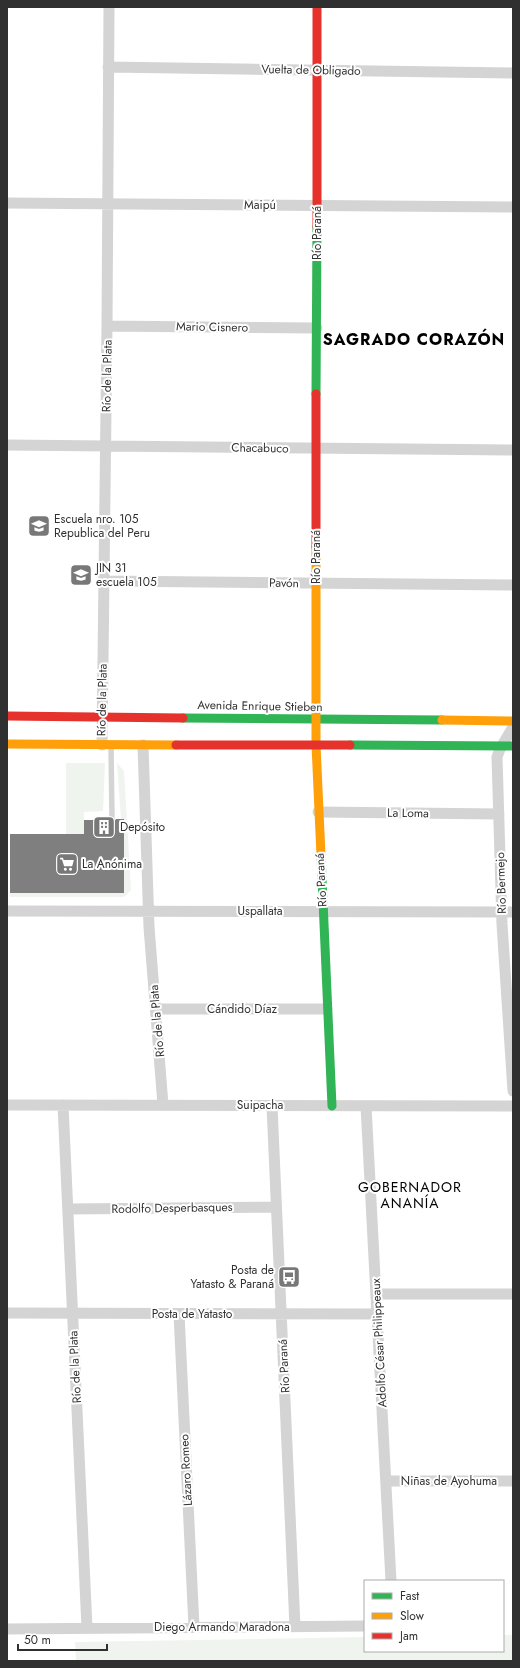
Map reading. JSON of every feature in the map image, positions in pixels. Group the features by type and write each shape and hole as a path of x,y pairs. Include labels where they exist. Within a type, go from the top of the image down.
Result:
{"street":[{"name":"Río de la Plata","path":"106,745 102,717 108,326 108,7"},
{"name":"Río Paraná","path":"318,7 316,745 322,911 332,1106"},
{"name":"Vuelta de Obligado","path":"108,67 513,73"},
{"name":"Maipú","path":"7,203 513,207"},
{"name":"Mario Cisnero","path":"108,326 317,328"},
{"name":"Chacabuco","path":"7,445 513,450"},
{"name":"Pavón","path":"104,581 513,585"},
{"name":"Avenida Enrique Stieben","path":"7,716 513,721"},
{"name":"Río Bermejo","path":"513,727 497,757 499,814 507,912 513,1091"},
{"path":"7,744 513,746"},
{"name":"Río de la Plata","path":"143,745 148,911 164,1105"},
{"name":"La Loma","path":"318,812 499,814"},
{"name":"Uspallata","path":"7,911 507,912"},
{"name":"Cándido Díaz","path":"156,1009 327,1009"},
{"name":"Suipacha","path":"7,1105 513,1106"},
{"name":"Río de la Plata","path":"63,1105 87,1628"},
{"name":"Río Paraná","path":"272,1106 295,1627"},
{"name":"Adolfo César Philippeaux","path":"366,1106 391,1580"},
{"name":"Rodolfo Desperbasques","path":"68,1209 276,1207"},
{"path":"376,1294 513,1294"},
{"name":"Posta de Yatasto","path":"7,1313 377,1314"},
{"name":"Lázaro Romeo","path":"179,1314 194,1627"},
{"name":"Niñas de Ayohuma","path":"386,1481 513,1481"},
{"name":"Diego Armando Maradona","path":"7,1629 364,1626"}],"lane":[{"path":"106,745 111,763 112,820"}],"shaded area":[{"path":"66,763 105,763 103,811 84,812 84,834 66,834"},
{"path":"117,763 124,771 131,890 124,897 10,897 10,893 124,892 124,820 121,819"},
{"path":"504,1635 513,1635 513,1661 76,1661 75,1642 364,1637 364,1652 504,1652"}],"building":[{"name":"La Anónima","path":"116,819 124,819 124,893 10,893 10,834 84,834 84,820 108,820 112,823"}],"traffic: fast":[{"path":"316,394 317,227"},
{"path":"183,718 442,720"},
{"path":"350,745 513,746"},
{"path":"321,855 332,1106"}],"traffic: slow":[{"path":"316,547 316,745 321,855"},
{"path":"442,720 513,721"},
{"path":"7,744 176,745"}],"traffic: jam":[{"path":"317,7 317,227"},
{"path":"316,394 316,547"},
{"path":"7,716 183,718"},
{"path":"176,745 350,745"}],"place":[{"name":"Escuela nro. 105 Republica del Peru","path":"39,526"},
{"name":"JIN 31 escuela 105","path":"81,575"},
{"name":"Depósito","path":"104,827"},
{"name":"La Anónima","path":"67,864"},
{"name":"Posta de Yatasto & Paraná","path":"289,1277"}],"district":[{"name":"SAGRADO CORAZÓN","path":"414,339"},
{"name":"GOBERNADOR ANANÍA","path":"410,1196"}]}
